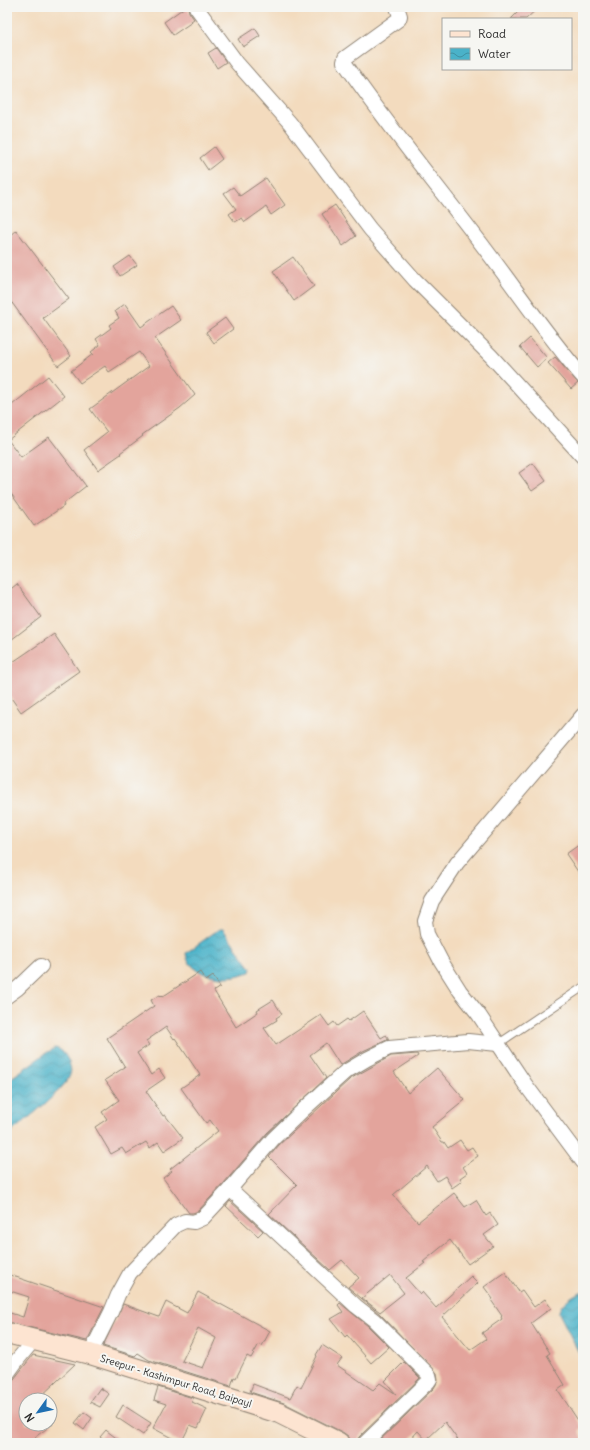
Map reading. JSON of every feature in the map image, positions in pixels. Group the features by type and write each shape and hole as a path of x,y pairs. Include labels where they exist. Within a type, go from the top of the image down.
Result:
{"street":[{"path":"196,7 237,63 290,123 370,229 415,280 491,356 583,457"},
{"path":"397,7 399,19 345,58 344,62 364,91 490,255 558,348 583,378"},
{"path":"583,715 457,863 432,901 425,921 427,934 441,961 460,991 479,1015 525,1084 583,1162"},
{"path":"7,996 18,988 41,966"},
{"path":"90,1354 130,1273 176,1225 185,1222 194,1222 203,1218 273,1139 345,1072 390,1048 468,1041 498,1044"},
{"path":"230,1189 356,1306 374,1320 429,1375 430,1379 428,1382 365,1443"},
{"name":"Sreepur - Kashimpur Road, Baipayl","path":"7,1333 33,1341 90,1354 279,1413 339,1443"},
{"path":"7,1374 33,1341"}],"lane":[{"path":"498,1044 583,987"}],"water":[{"path":"219,929 223,929 251,968 250,972 234,976 218,977 206,974 190,964 186,953"},
{"path":"55,1048 60,1049 63,1052 71,1069 71,1073 67,1081 52,1098 7,1135 7,1081"},
{"path":"583,1291 583,1361 559,1313 564,1302"}],"building":[{"path":"185,7 188,7 189,12 194,19 173,35 164,22"},
{"path":"523,7 539,7 527,18 512,18"},
{"path":"255,28 260,36 243,47 238,39"},
{"path":"216,48 226,62 217,68 208,53"},
{"path":"214,147 222,159 208,170 200,158"},
{"path":"266,178 285,205 271,215 266,207 245,222 242,218 235,222 229,214 236,209 224,193 233,187 240,196"},
{"path":"335,205 356,236 343,246 322,214"},
{"path":"16,230 69,299 43,318 71,356 58,366 7,296 7,238"},
{"path":"130,256 137,265 120,276 114,267"},
{"path":"293,257 314,286 294,301 273,271"},
{"path":"125,304 141,327 171,306 181,320 155,338 195,395 180,408 142,435 143,436 120,453 121,454 98,470 84,450 107,432 90,409 149,366 139,352 109,372 105,366 80,383 71,371 93,354 91,352 100,345 96,339 111,328 109,325 119,318 115,311"},
{"path":"225,318 233,329 214,343 206,332"},
{"path":"530,338 547,358 537,367 520,347"},
{"path":"555,357 578,383 571,389 548,363"},
{"path":"48,376 64,396 8,440 21,457 49,437 86,486 63,504 64,506 34,526 7,488 7,409"},
{"path":"533,463 546,481 532,491 519,473"},
{"path":"17,584 41,617 7,643 7,592"},
{"path":"54,634 79,671 21,712 7,692 7,666"},
{"path":"583,842 583,879 566,854"},
{"path":"200,972 206,981 213,976 220,987 214,991 236,1027 258,1012 257,1010 273,1000 282,1014 276,1018 277,1020 264,1028 276,1045 321,1015 329,1026 334,1022 337,1026 347,1019 349,1021 363,1011 381,1038 386,1035 389,1039 363,1051 340,1065 326,1043 310,1055 326,1078 267,1133 198,1211 189,1213 163,1178 172,1171 170,1169 218,1131 210,1120 206,1123 181,1088 200,1075 166,1027 146,1041 149,1045 137,1053 151,1075 159,1069 165,1078 146,1091 163,1116 165,1115 183,1138 164,1151 158,1142 150,1148 146,1142 126,1154 122,1148 111,1154 95,1127 107,1119 102,1112 119,1100 105,1080 125,1067 107,1038 154,1006 151,1000 160,995 162,997"},
{"path":"417,1054 418,1056 394,1072 408,1093 437,1068 465,1100 432,1127 448,1148 460,1140 467,1150 472,1147 478,1156 463,1167 467,1173 460,1178 462,1181 452,1188 445,1176 437,1181 427,1166 393,1195 418,1222 454,1193 465,1207 476,1200 486,1216 490,1213 498,1225 484,1235 493,1246 468,1264 450,1240 406,1278 420,1294 422,1292 436,1308 471,1276 478,1283 442,1317 470,1350 486,1339 482,1333 502,1319 502,1316 491,1300 493,1299 484,1287 505,1272 519,1292 522,1290 534,1307 545,1299 551,1308 531,1323 550,1353 547,1355 565,1385 558,1390 583,1428 579,1432 583,1439 583,1443 460,1443 445,1422 426,1440 418,1431 407,1443 377,1443 434,1388 438,1381 437,1373 380,1314 348,1287 359,1278 342,1260 330,1270 269,1214 297,1185 269,1157 279,1145 350,1079 391,1056","holes":["390,1275 404,1293 380,1312 362,1298"]},
{"path":"230,1201 263,1231 258,1236 226,1206"},
{"path":"7,1274 104,1307 87,1341 7,1322 7,1312 23,1317 29,1297 7,1290"},
{"path":"198,1292 270,1331 262,1346 259,1344 251,1358 247,1356 236,1378 234,1377 231,1386 149,1360 138,1353 135,1356 103,1346 123,1304 159,1317 166,1302 187,1313","holes":["198,1328 216,1338 203,1368 182,1361"]},
{"path":"340,1303 368,1326 389,1347 371,1363 347,1335 345,1337 331,1319 343,1312 338,1305"},
{"path":"322,1345 342,1358 337,1365 373,1390 380,1383 396,1394 385,1381 404,1362 420,1378 359,1437 357,1443 350,1443 349,1437 344,1433 284,1403 250,1392 253,1384 290,1398 297,1385 301,1388"},
{"path":"33,1355 75,1364 45,1392 18,1392 18,1432 42,1432 35,1437 41,1443 7,1443 7,1382 14,1379"},
{"path":"158,1387 193,1398 192,1402 207,1409 198,1428 190,1425 181,1443 153,1428 166,1404 154,1400"},
{"path":"100,1388 109,1394 100,1407 90,1402"},
{"path":"123,1405 151,1423 143,1435 116,1417"},
{"path":"84,1412 92,1418 84,1430 75,1423"},
{"path":"106,1430 123,1443 107,1443 100,1437"}]}
